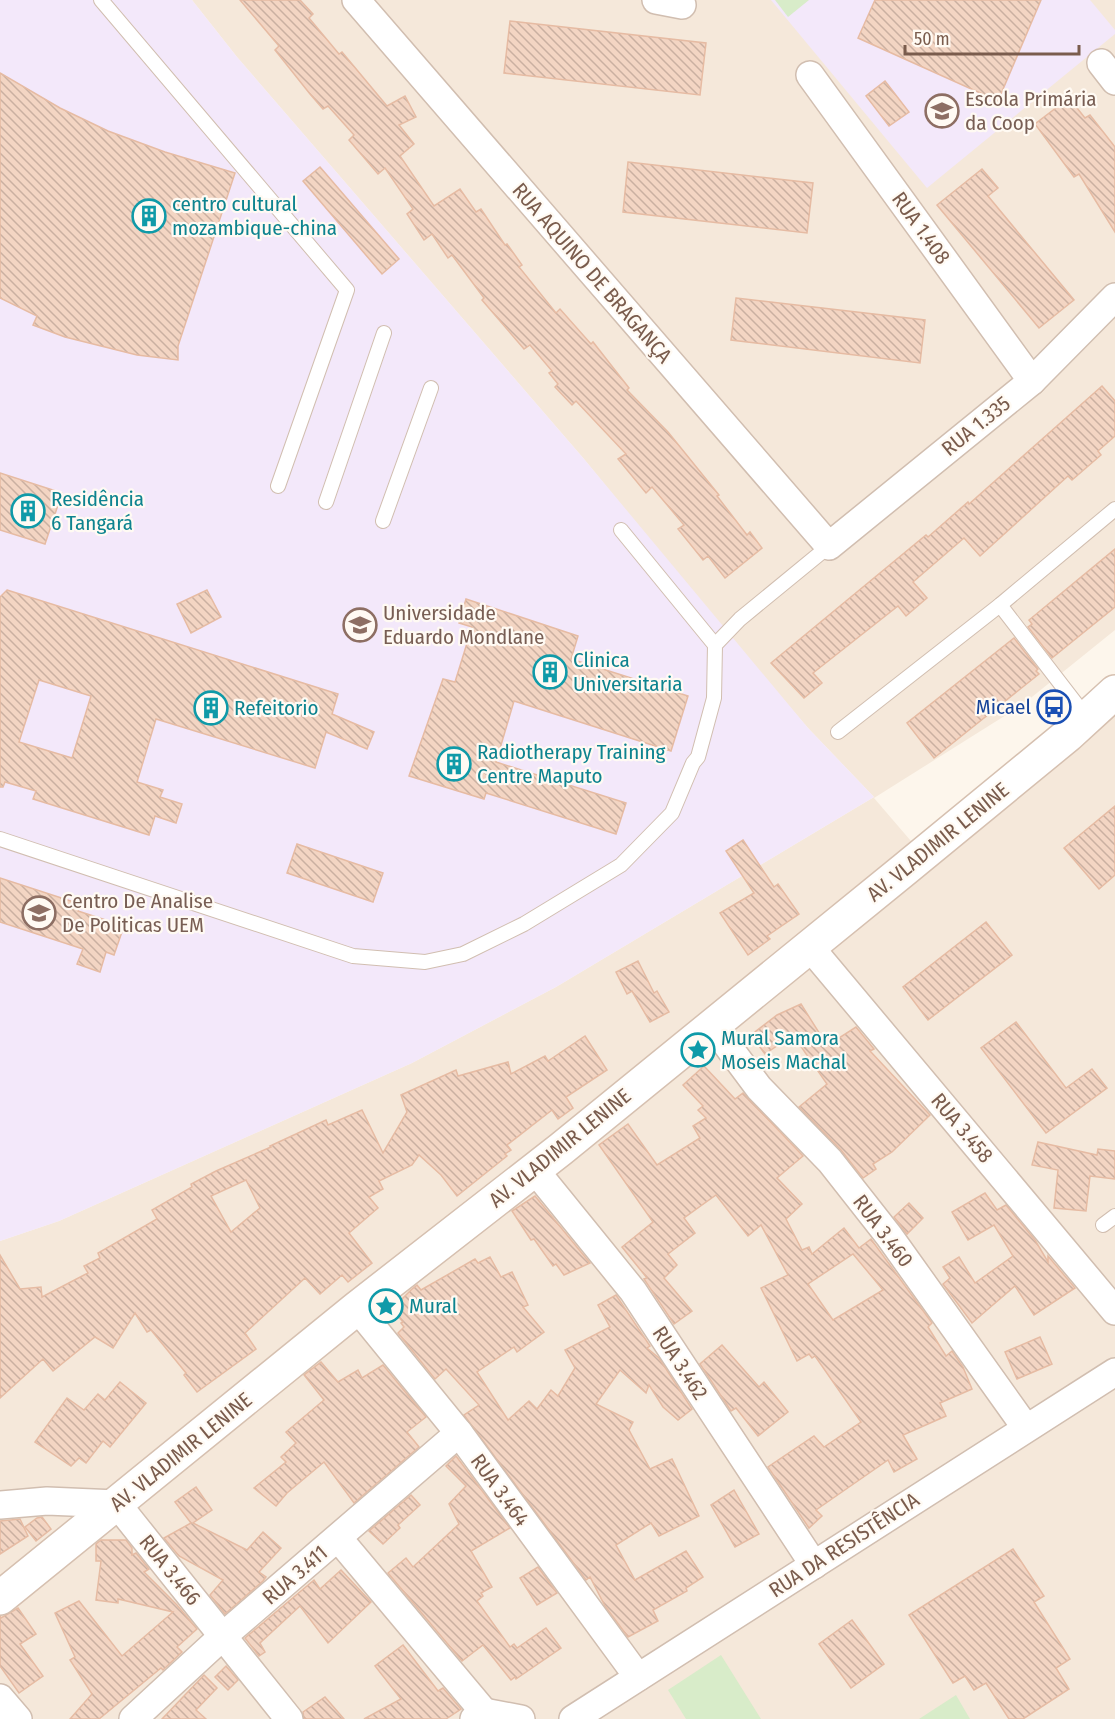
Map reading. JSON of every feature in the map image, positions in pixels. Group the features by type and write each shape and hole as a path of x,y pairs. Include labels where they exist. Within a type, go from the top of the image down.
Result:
{"main road":[{"name":"AV. VLADIMIR LENINE","path":"0,1598 809,946 1087,718 1115,692"}],"street":[{"name":"RUA AQUINO DE BRAGANÇA","path":"356,0 829,546"},
{"name":"RUA 1.408","path":"810,75 1032,381"},
{"name":"RUA 1.335","path":"829,546 1032,381 1115,297"},
{"name":"RUA 3.458","path":"809,946 1115,1311"},
{"name":"RUA 3.460","path":"727,1045 759,1088 830,1161 889,1236 1026,1428"},
{"name":"RUA 3.462","path":"534,1169 633,1291 814,1565"},
{"name":"RUA 3.464","path":"357,1308 459,1433 638,1677"},
{"name":"RUA DA RESISTÊNCIA","path":"573,1719 1115,1372"},
{"name":"RUA 3.411","path":"133,1719 223,1636 459,1433"},
{"path":"0,1505 47,1501 117,1504"},
{"name":"RUA 3.466","path":"117,1504 289,1719"},
{"path":"338,1538 479,1716 521,1719"},
{"path":"0,1698 18,1719"}],"lane":[{"path":"100,0 347,290 278,486"},
{"path":"326,502 384,333"},
{"path":"383,521 431,388"},
{"path":"838,732 1000,605 1115,509"},
{"path":"0,839 353,956 389,961 425,962 464,954 524,924 621,865 672,813 698,757 714,698 715,645 621,530"},
{"path":"715,645 740,619 829,546"},
{"path":"1000,605 1087,718"},
{"path":"1103,1225 1115,1216"}],"shaded area":[{"name":"Universidade Eduardo Mondlane","path":"0,0 192,0 237,57 584,459 808,728 874,797 556,987 412,1063 59,1221 0,1241"},
{"path":"192,0 1115,0 1115,630 1022,705 874,798 929,862 1115,710 1115,1719 0,1719 0,1241 59,1221 412,1063 556,987 874,797 808,728 737,646 584,459 237,57"},
{"name":"Escola Primária da Coop","path":"771,0 1090,0 1115,30 1115,34 927,188"}],"green space":[{"path":"775,0 809,0 788,17"},
{"path":"721,1655 761,1719 686,1719 668,1690"},
{"path":"956,1695 970,1719 919,1719"}],"building":[{"path":"240,0 300,0 313,14 309,18 339,54 342,52 387,106 405,96 416,117 399,125 414,144 400,156 434,206 460,189 476,212 481,209 505,245 507,244 522,265 519,267 556,313 560,309 591,344 593,342 629,388 627,390 668,432 719,495 717,496 747,535 750,532 762,548 725,578 708,556 703,560 678,529 684,525 652,487 646,493 618,459 626,454 576,401 572,405 555,387 558,384 549,373 552,371 530,345 524,349 482,300 484,298 452,255 448,258 432,234 424,240 407,214 413,209 385,168 378,174 349,140 354,135 328,106 323,109 310,94 275,50 279,46"},
{"path":"875,0 1041,0 998,101 858,38"},
{"path":"510,21 706,43 700,95 504,73"},
{"name":"centro cultural mozambique-china","path":"0,73 60,108 108,131 165,152 235,173 178,346 178,360 137,355 65,337 33,325 37,316 0,298"},
{"path":"885,81 909,112 889,126 866,96"},
{"path":"1069,98 1085,118 1090,115 1115,147 1115,232 1079,174 1074,177 1035,124"},
{"path":"628,162 813,183 807,233 623,212"},
{"path":"320,167 399,259 382,274 303,181"},
{"path":"982,169 998,188 988,196 1074,300 1039,328 937,205"},
{"path":"736,298 925,320 920,363 731,340"},
{"path":"1102,386 1115,401 1115,436 1098,451 1101,455 1072,480 1068,476 980,556 964,538 913,582 927,598 906,616 898,606 813,673 822,683 804,698 771,663 926,535 928,537 968,502 969,504"},
{"name":"Residência 6 Tangará","path":"0,473 62,493 45,544 0,530"},
{"path":"1115,549 1115,607 1052,658 1028,627 1032,624 1029,620"},
{"name":"Refeitorio","path":"7,590 338,694 332,714 374,732 367,749 326,732 315,768 156,719 137,782 163,790 160,797 182,804 176,823 155,816 149,835 33,799 36,791 5,782 3,787 0,787 0,597","holes":["39,680 91,696 72,758 19,742"]},
{"path":"207,590 221,617 191,633 177,604"},
{"name":"Clinica Universitaria","path":"466,599 578,636 571,659 688,696 671,751 514,701 496,762 626,803 616,834 486,793 484,799 409,776 443,679 455,682 472,627 459,623"},
{"path":"1014,638 1038,669 1036,671 1039,674 934,758 907,723"},
{"path":"1115,806 1115,875 1099,889 1064,848"},
{"path":"743,840 774,887 778,884 799,914 767,936 770,939 748,955 720,913 754,893 726,851"},
{"path":"297,844 383,873 373,902 287,873"},
{"name":"Centro De Analise De Politicas UEM","path":"0,878 80,904 78,911 124,926 114,955 106,952 100,972 77,964 83,949 0,922"},
{"path":"986,922 1012,955 928,1020 903,987"},
{"path":"638,961 654,993 657,991 669,1012 650,1022 632,991 627,994 616,972"},
{"path":"801,1004 823,1039 833,1034 836,1040 856,1027 874,1049 870,1051 930,1115 892,1152 873,1164 876,1169 863,1178 841,1150 799,1107 827,1084 793,1035 765,1054 751,1035 777,1015"},
{"path":"1016,1022 1066,1088 1092,1069 1107,1088 1046,1133 981,1048"},
{"path":"585,1036 607,1070 566,1097 573,1108 558,1119 552,1110 507,1145 511,1150 505,1154 507,1156 457,1196 441,1175 419,1155 412,1165 379,1181 383,1189 369,1197 378,1208 349,1233 372,1263 348,1282 342,1275 320,1294 305,1278 245,1333 256,1349 197,1392 184,1375 186,1373 151,1330 147,1332 135,1313 113,1348 95,1337 53,1371 43,1359 0,1398 0,1255 20,1289 41,1287 42,1297 88,1273 84,1266 100,1258 98,1253 157,1219 152,1210 192,1187 191,1184 216,1171 326,1120 328,1125 362,1110 383,1153 407,1112 401,1095 456,1070 458,1076 508,1062 511,1074 545,1056 548,1061","holes":["246,1180 260,1208 231,1232 211,1196"]},
{"path":"704,1066 735,1099 743,1093 803,1156 777,1178 802,1204 786,1219 802,1250 809,1247 812,1254 844,1228 859,1248 871,1239 932,1323 928,1327 946,1356 952,1351 963,1367 972,1389 940,1403 946,1416 903,1435 917,1459 894,1472 888,1460 816,1510 822,1516 809,1528 768,1467 814,1436 824,1447 861,1422 815,1356 812,1358 809,1354 797,1361 761,1288 788,1275 761,1225 748,1236 716,1195 684,1218 695,1233 668,1254 677,1265 664,1278 692,1311 674,1324 644,1279 647,1278 622,1247 653,1222 599,1145 628,1124 657,1165 700,1138 693,1126 706,1118 698,1110 703,1106 683,1085","holes":["853,1254 883,1290 833,1320 808,1284"]},
{"path":"1038,1142 1097,1155 1098,1149 1115,1151 1115,1179 1090,1176 1086,1211 1054,1208 1058,1170 1032,1165"},
{"path":"985,1193 997,1210 1006,1205 1035,1240 1048,1262 1048,1256 1075,1288 1034,1315 1015,1286 972,1323 943,1284 950,1278 943,1267 959,1257 975,1283 1013,1256 994,1225 968,1240 952,1212"},
{"path":"535,1196 590,1263 564,1275 556,1264 553,1266 534,1239 531,1240 512,1211"},
{"path":"909,1203 923,1218 907,1234 894,1217"},
{"path":"490,1257 501,1277 512,1272 528,1305 523,1307 544,1332 517,1352 514,1347 477,1372 508,1420 529,1401 537,1409 551,1390 558,1396 575,1368 565,1350 610,1327 598,1305 616,1295 650,1346 647,1348 659,1358 692,1409 678,1420 663,1407 649,1385 646,1393 620,1370 596,1404 633,1422 629,1430 650,1469 672,1459 699,1516 659,1536 651,1523 616,1545 635,1580 686,1551 703,1577 686,1588 687,1591 653,1610 658,1621 628,1637 605,1606 590,1577 586,1580 464,1415 479,1405 446,1369 435,1379 398,1333 404,1327 401,1323 403,1322 392,1309 417,1285 421,1290 475,1259 478,1263"},
{"path":"1040,1337 1052,1364 1017,1379 1005,1352"},
{"path":"722,1345 759,1387 764,1382 788,1412 758,1436 736,1408 731,1411 700,1364"},
{"path":"321,1362 338,1382 358,1370 362,1378 383,1365 426,1417 407,1432 419,1447 354,1503 324,1462 287,1493 276,1506 254,1488 286,1462 281,1457 296,1443 286,1432 324,1400 304,1375"},
{"path":"120,1382 146,1403 110,1447 103,1441 86,1463 79,1458 71,1466 35,1442 67,1398 84,1410 98,1394 105,1400"},
{"path":"456,1456 510,1528 471,1551 492,1587 481,1593 483,1596 477,1601 510,1647 514,1644 517,1648 546,1628 561,1648 516,1679 515,1677 511,1680 483,1645 462,1661 388,1573 406,1558 413,1567 459,1524 449,1504 466,1486 446,1466"},
{"path":"196,1487 212,1510 193,1523 247,1550 263,1532 281,1548 259,1572 266,1577 263,1581 225,1614 210,1595 223,1580 179,1556 164,1538 191,1523 175,1502"},
{"path":"734,1490 759,1534 735,1547 711,1505"},
{"path":"411,1495 420,1505 398,1525 400,1528 383,1544 369,1531"},
{"path":"42,1517 51,1529 36,1541 25,1527"},
{"path":"20,1519 28,1536 0,1554 0,1521"},
{"path":"101,1540 126,1540 132,1548 132,1555 136,1553 149,1569 144,1572 197,1629 177,1647 182,1652 163,1670 161,1668 99,1719 70,1719 92,1694 70,1660 75,1657 55,1613 79,1601 122,1656 173,1612 118,1599 118,1603 96,1600 101,1561 96,1561 96,1544"},
{"path":"1013,1549 1044,1596 1034,1602 1070,1659 1056,1668 1069,1689 1023,1719 1009,1719 986,1683 974,1690 965,1676 953,1683 909,1615"},
{"path":"538,1567 557,1593 537,1605 520,1578"},
{"path":"341,1570 371,1602 328,1643 300,1606 260,1643 265,1652 259,1656 245,1638 314,1580 320,1589"},
{"path":"18,1608 36,1634 20,1644 43,1676 19,1693 0,1666 0,1616 1,1618"},
{"path":"852,1620 884,1664 851,1688 819,1644"},
{"path":"403,1645 438,1691 443,1688 461,1709 446,1719 364,1719 401,1699 375,1666"},
{"path":"226,1666 238,1680 228,1690 215,1677"},
{"path":"204,1675 217,1688 196,1710 206,1719 162,1719"},
{"path":"325,1697 344,1719 304,1719 303,1712"}],"place":[{"name":"Escola Primária da Coop","path":"942,111"},
{"name":"centro cultural mozambique-china","path":"149,216"},
{"name":"Residência 6 Tangará","path":"28,511"},
{"name":"Universidade Eduardo Mondlane","path":"360,625"},
{"name":"Clinica Universitaria","path":"550,672"},
{"name":"Micael","path":"1054,707"},
{"name":"Refeitorio","path":"211,708"},
{"name":"Radiotherapy Training Centre Maputo","path":"454,764"},
{"name":"Centro De Analise De Politicas UEM","path":"39,913"},
{"name":"Mural Samora Moseis Machal","path":"698,1050"},
{"name":"Mural","path":"386,1306"}]}
